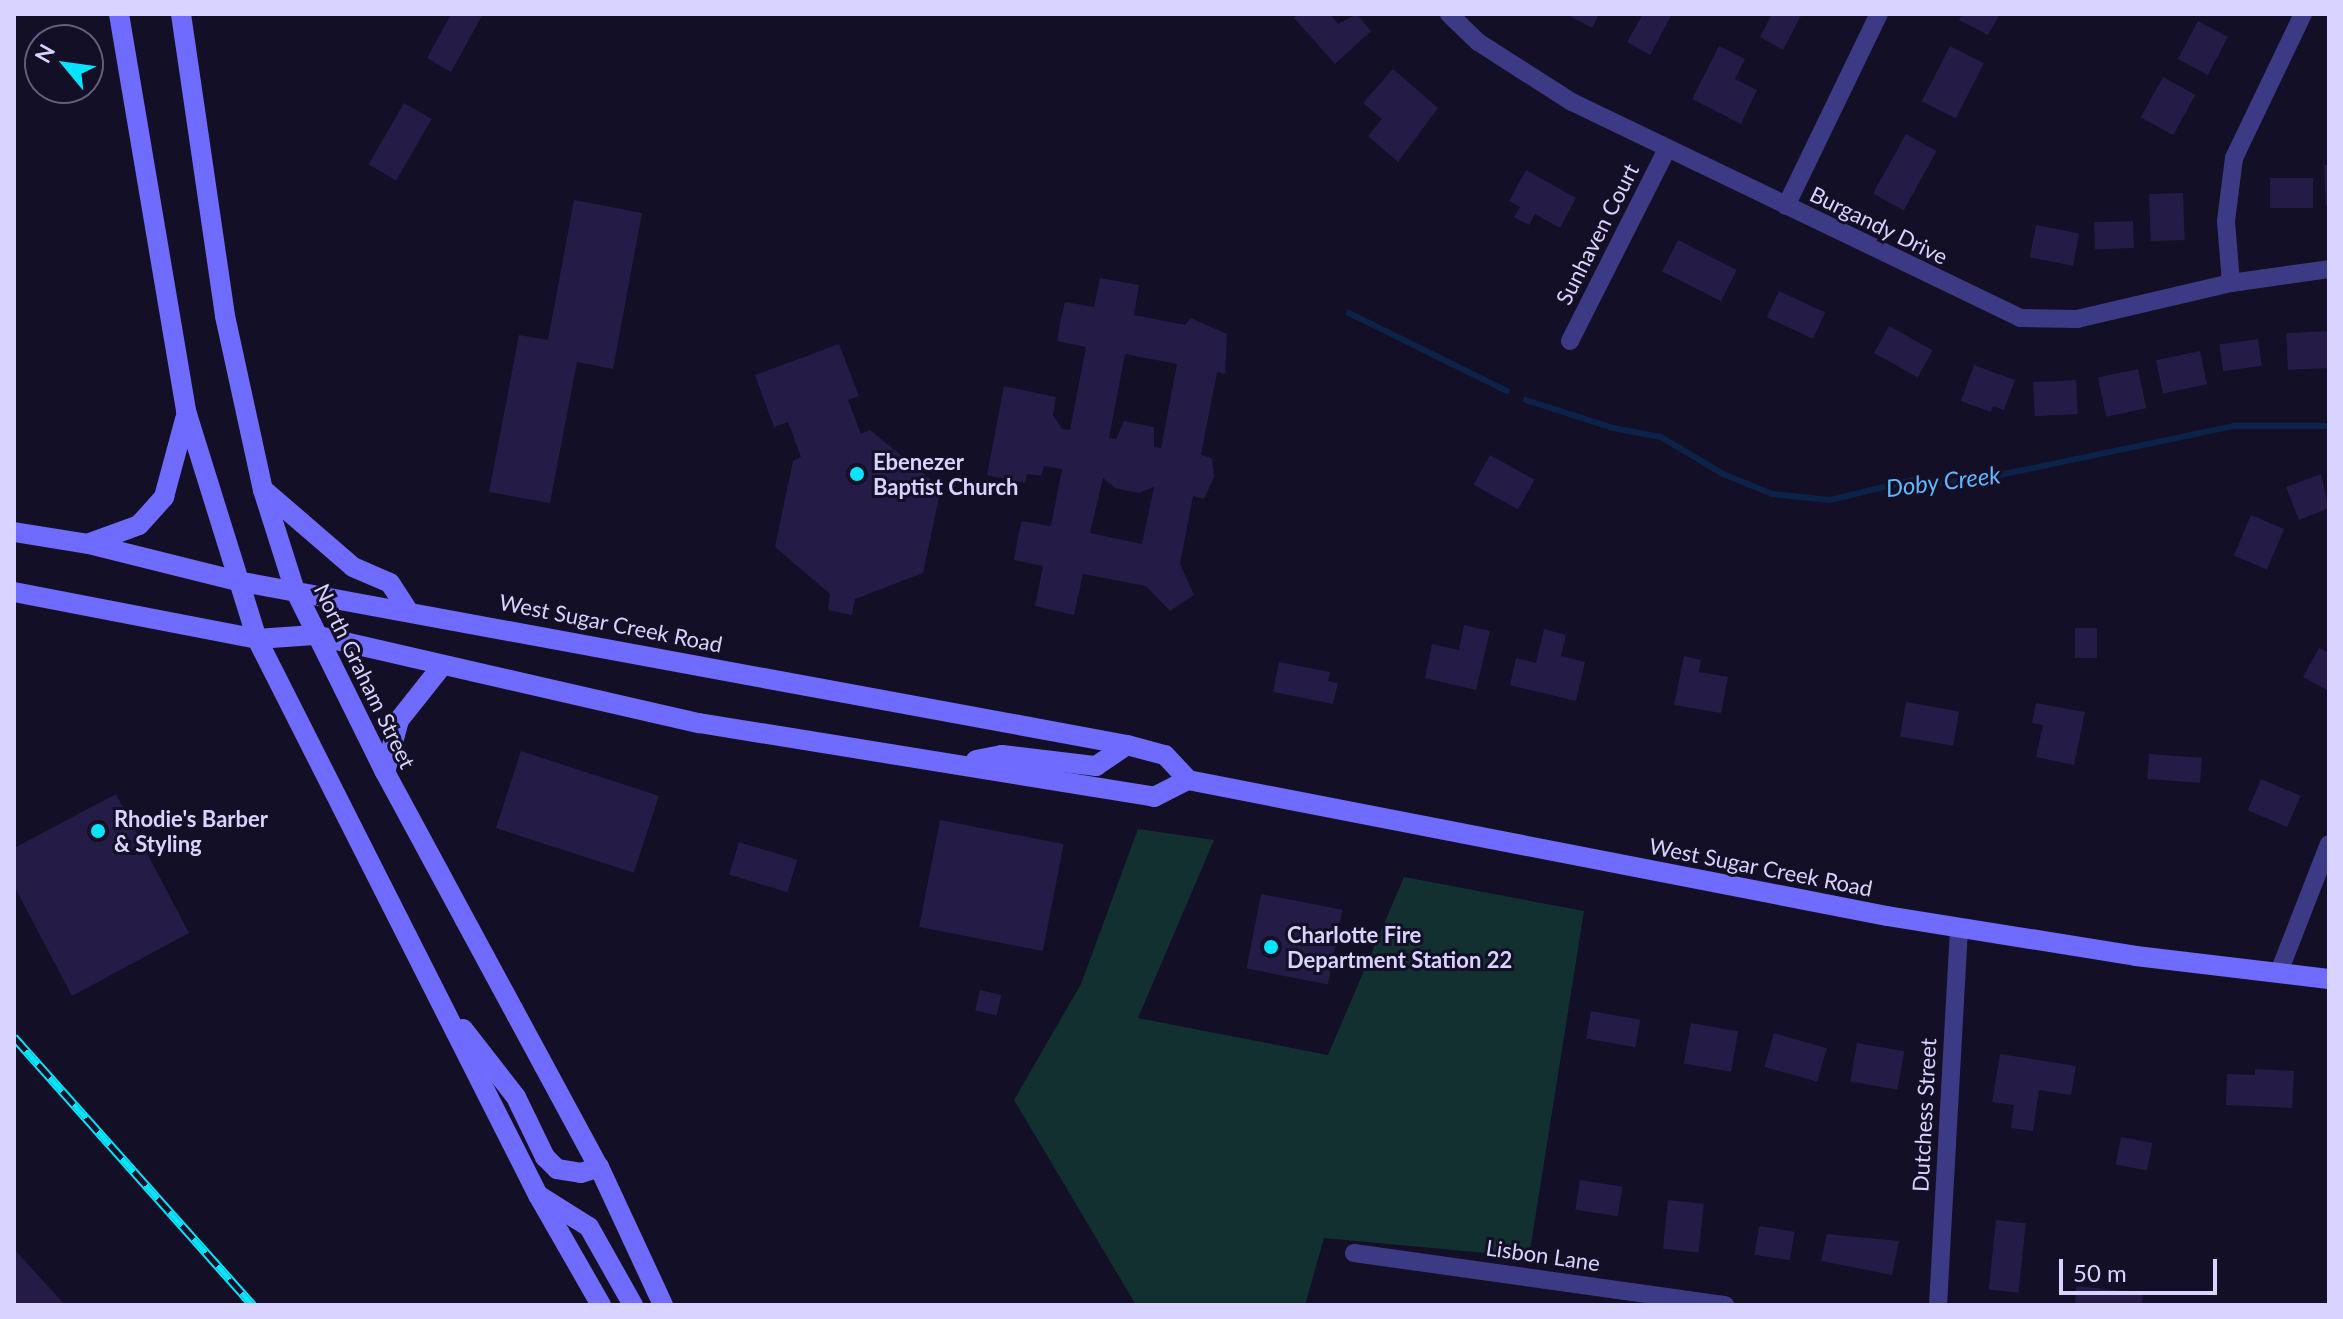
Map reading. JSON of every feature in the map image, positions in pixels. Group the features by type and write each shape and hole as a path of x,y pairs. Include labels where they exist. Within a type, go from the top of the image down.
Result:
{"main road":[{"path":"119,14 186,411 257,639 538,1195 601,1305"},
{"name":"North Graham Street","path":"181,14 225,316 263,490 294,588 314,635 385,772 599,1167 663,1305"},
{"path":"89,544 139,525 164,497 179,455 186,411"},
{"path":"263,490 353,567 390,583 407,609"},
{"name":"West Sugar Creek Road","path":"14,532 89,544 237,581 294,588 1127,745 1165,755 1188,780 1959,928 2329,979"},
{"path":"14,592 257,639 314,635 699,723 960,762 1154,797 1188,780"},
{"path":"385,772 399,720 442,666"},
{"path":"960,762 1002,755 1096,766 1127,745"},
{"path":"445,1006 516,1097 551,1163 569,1173 599,1167"},
{"path":"538,1195 589,1227 633,1305"}],"street":[{"name":"Burgandy Drive","path":"1449,14 1478,42 1523,73 1667,149 2007,314 2034,321 2077,319 2231,283 2329,269"},
{"path":"1786,206 1879,14"},
{"path":"2231,283 2226,221 2234,158 2303,14"},
{"name":"Sunhaven Court","path":"1570,341 1667,149"},
{"path":"2279,972 2329,844"},
{"name":"Dutchess Street","path":"1938,1305 1959,928"},
{"name":"Lisbon Lane","path":"1354,1253 1725,1305"}],"green space":[{"path":"1138,829 1214,840 1138,1018 1328,1055 1404,877 1584,911 1529,1257 1324,1238 1305,1305 1136,1305 1014,1100 1081,984"}],"building":[{"path":"451,14 483,14 451,72 427,58"},
{"path":"1298,14 1330,14 1338,24 1357,14 1371,31 1335,64 1294,18"},
{"path":"1566,14 1599,14 1592,28"},
{"path":"1643,14 1672,14 1650,55 1627,42"},
{"path":"1772,14 1802,14 1783,50 1760,37"},
{"path":"1962,14 2000,14 1988,35 1959,20"},
{"path":"2198,21 2228,37 2208,75 2178,59"},
{"path":"1719,46 1745,59 1735,79 1757,90 1741,124 1692,99"},
{"path":"1950,46 1984,63 1956,118 1922,101"},
{"path":"1393,69 1438,108 1398,162 1368,136 1382,119 1363,103"},
{"path":"2163,77 2195,95 2173,135 2141,117"},
{"path":"404,103 432,119 396,180 368,164"},
{"path":"1906,134 1937,151 1904,210 1873,193"},
{"path":"2324,165 2329,165 2329,206 2326,206"},
{"path":"1526,170 1576,198 1560,228 1535,214 1529,225 1514,217 1520,207 1509,201"},
{"path":"2270,178 2313,178 2313,208 2270,208"},
{"path":"2183,193 2185,240 2151,241 2149,194"},
{"path":"574,200 642,213 613,369 577,362 550,503 489,492 519,335 548,340"},
{"path":"2133,221 2134,248 2095,249 2094,222"},
{"path":"2036,225 2079,233 2073,266 2030,257"},
{"path":"1678,240 1737,270 1721,301 1662,271"},
{"path":"1100,278 1139,285 1134,315 1185,325 1191,318 1227,334 1225,374 1217,372 1201,455 1212,458 1214,477 1204,499 1193,496 1180,564 1194,595 1170,611 1146,586 1083,574 1074,615 1035,606 1043,566 1014,560 1018,536 1022,521 1051,526 1062,469 1044,466 1041,476 1027,474 1025,483 987,475 1004,386 1056,397 1053,415 1062,429 1070,430 1086,347 1057,341 1061,318 1065,302 1094,307","holes":["1125,354 1177,364 1161,448 1154,447 1154,427 1124,421 1116,439 1109,438","1103,478 1115,488 1138,493 1154,487 1142,544 1090,533"]},
{"path":"1779,291 1825,313 1813,339 1767,317"},
{"path":"1889,326 1933,350 1918,377 1874,353"},
{"path":"2327,331 2329,368 2288,370 2286,333"},
{"path":"2258,339 2262,366 2223,371 2219,344"},
{"name":"Ebenezer Baptist Church","path":"839,344 859,396 848,400 861,434 870,430 941,488 923,573 855,599 852,615 828,610 830,594 775,547 793,461 801,457 788,422 774,427 755,375"},
{"path":"2200,351 2207,384 2163,394 2156,360"},
{"path":"1974,365 2015,380 2004,410 1993,406 1991,412 1961,401"},
{"path":"2138,369 2146,408 2106,417 2098,378"},
{"path":"2076,380 2078,414 2035,416 2033,382"},
{"path":"1490,455 1535,480 1518,509 1474,485"},
{"path":"2321,474 2329,508 2299,520 2286,487"},
{"path":"2251,515 2284,529 2267,570 2234,556"},
{"path":"1464,625 1490,631 1476,690 1425,678 1432,644 1459,650"},
{"path":"2075,628 2097,628 2097,658 2075,658"},
{"path":"1544,629 1566,635 1561,656 1585,662 1576,701 1510,685 1516,658 1536,663"},
{"path":"2319,648 2329,653 2329,691 2303,677"},
{"path":"1684,656 1701,660 1699,672 1728,677 1721,713 1674,705"},
{"path":"1279,662 1330,672 1328,681 1338,683 1333,704 1273,692"},
{"path":"1906,702 1959,711 1953,746 1900,736"},
{"path":"2036,703 2085,712 2074,765 2036,757 2043,725 2032,723"},
{"path":"521,751 659,796 634,873 496,828"},
{"path":"2149,754 2202,758 2200,783 2147,779"},
{"path":"2261,779 2301,796 2287,827 2248,810"},
{"path":"116,794 189,933 72,996 14,886 14,848"},
{"path":"940,820 1064,844 1043,951 919,927"},
{"path":"739,842 797,860 787,892 729,875"},
{"path":"1261,894 1342,910 1328,984 1246,969"},
{"path":"980,990 1001,995 997,1015 975,1010"},
{"path":"1591,1011 1640,1020 1635,1047 1586,1039"},
{"path":"1691,1023 1738,1031 1731,1072 1684,1063"},
{"path":"1774,1033 1827,1048 1817,1082 1764,1067"},
{"path":"1857,1043 1904,1051 1897,1090 1850,1081"},
{"path":"2000,1054 2076,1066 2071,1095 2039,1090 2033,1131 2011,1128 2014,1105 1992,1102"},
{"path":"2255,1069 2294,1071 2292,1108 2226,1105 2227,1074 2255,1075"},
{"path":"2121,1137 2152,1143 2147,1171 2116,1164"},
{"path":"1580,1180 1622,1187 1618,1216 1575,1210"},
{"path":"1668,1200 1704,1204 1699,1252 1663,1249"},
{"path":"1996,1220 2026,1223 2019,1293 1989,1290"},
{"path":"1759,1226 1795,1232 1790,1260 1754,1255"},
{"path":"1827,1234 1899,1241 1892,1275 1821,1261"},
{"path":"14,1249 65,1305 14,1305"},
{"path":"2076,1286 2143,1293 2142,1305 2075,1305"}],"waterway":[{"name":"Doby Creek","path":"1349,313 1507,391"},
{"name":"Doby Creek","path":"1526,400 1613,428 1661,437 1723,474 1772,494 1830,500 1913,480 1944,483 2009,473 2233,426 2329,426"}],"railway":[{"path":"14,1037 253,1305"}],"place":[{"name":"Ebenezer Baptist Church","path":"857,474"},
{"name":"Rhodie's Barber & Styling","path":"98,831"},
{"name":"Charlotte Fire Department Station 22","path":"1271,947"}]}
